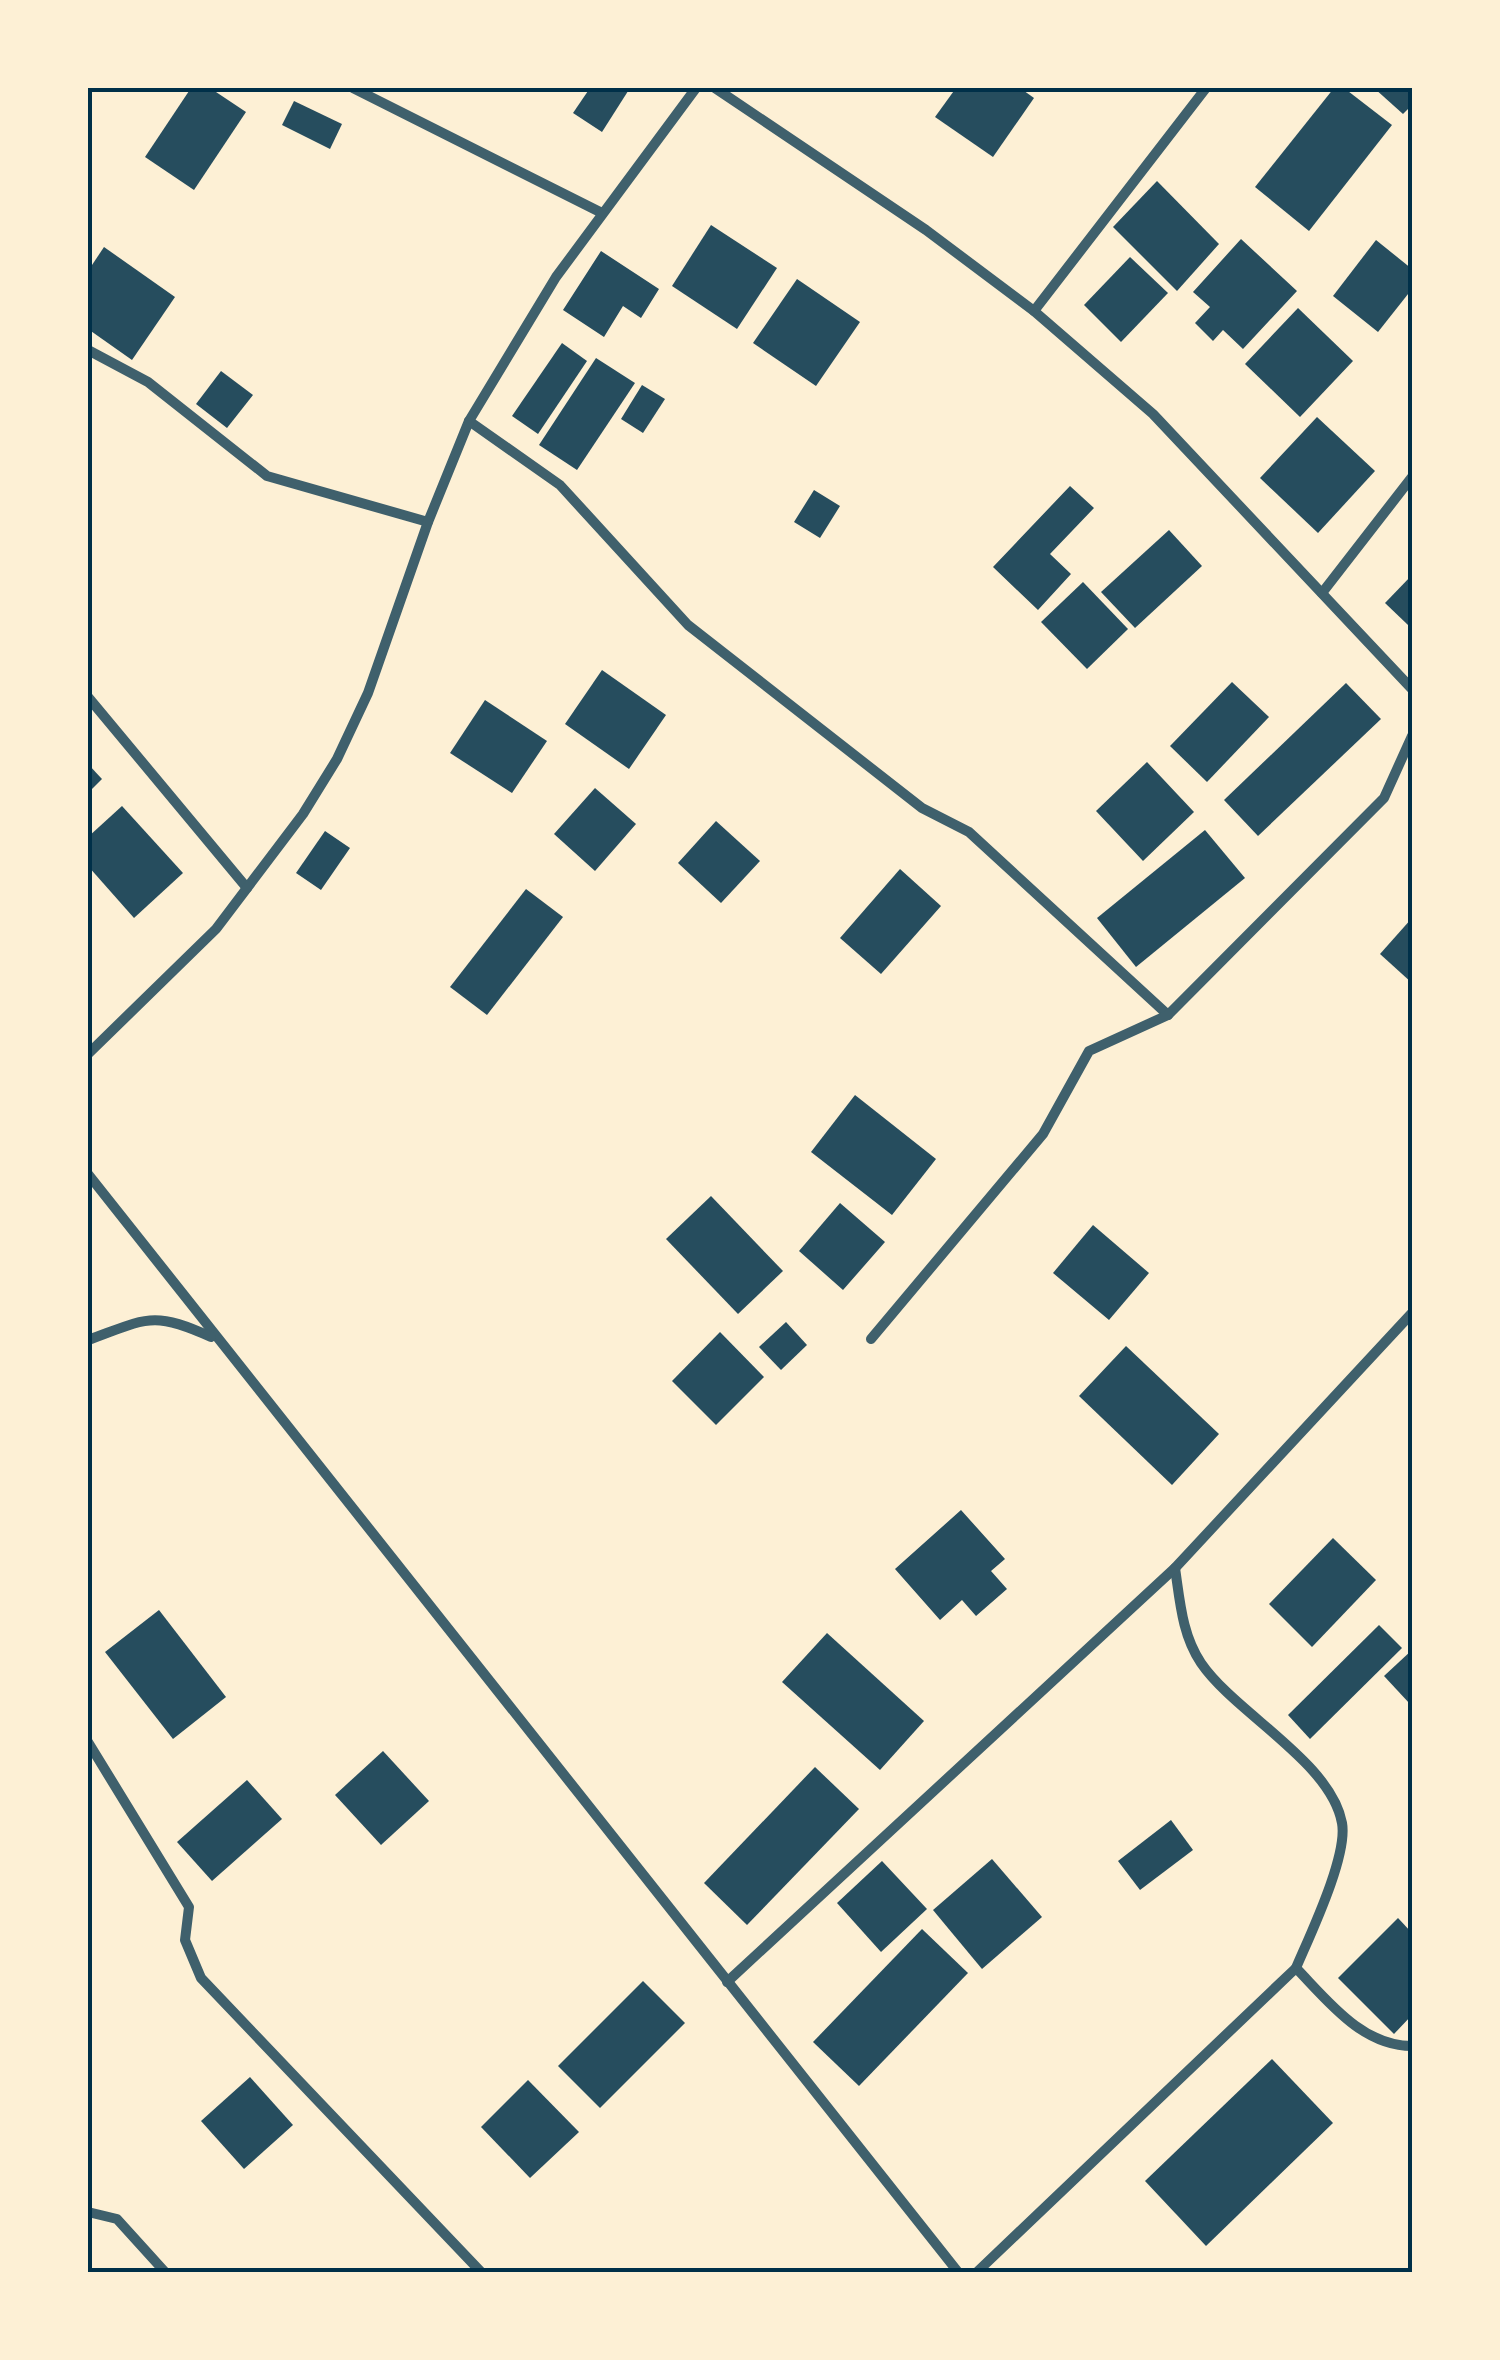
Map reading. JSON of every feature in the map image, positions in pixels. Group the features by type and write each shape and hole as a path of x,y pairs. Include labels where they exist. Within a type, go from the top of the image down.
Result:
{"street":[{"path":"353,88 602,214"},
{"path":"88,1054 216,929 303,814 337,760 368,693 468,421 546,292 696,88"},
{"path":"715,88 926,230 1034,311 1153,414 1412,688"},
{"path":"1034,311 1206,88"},
{"path":"88,350 148,382 268,476 428,522"},
{"path":"468,421 560,484 688,625 922,808 969,832 1168,1014"},
{"path":"1322,593 1412,477"},
{"path":"88,697 247,888"},
{"path":"871,1340 1044,1134 1089,1051 1168,1014 1384,798 1412,736"},
{"path":"88,1174 958,2272"},
{"path":"727,1982 1175,1568 1412,1313"},
{"path":"88,1340 150,1318 179,1322 216,1340"},
{"path":"977,2272 1296,1968 1334,1878 1343,1824 1325,1784 1202,1666 1185,1632 1175,1568"},
{"path":"88,1742 189,1907 185,1940 201,1978 481,2272"},
{"path":"1296,1968 1348,2022 1392,2046 1412,2046"},
{"path":"88,2212 117,2219 162,2265 164,2272"}],"building":[{"path":"191,88 210,88 246,112 194,190 145,157"},
{"path":"590,88 630,88 602,132 573,113"},
{"path":"956,88 1020,88 1034,98 993,157 935,117"},
{"path":"1334,88 1344,88 1392,125 1309,231 1255,187"},
{"path":"1374,88 1412,88 1412,105 1403,114"},
{"path":"294,101 342,124 330,149 282,125"},
{"path":"1157,181 1219,244 1177,291 1113,227"},
{"path":"711,225 777,268 737,329 672,286"},
{"path":"1241,239 1297,291 1243,349 1223,330 1213,341 1195,323 1210,307 1193,292"},
{"path":"1376,240 1412,269 1412,289 1378,332 1333,296"},
{"path":"104,247 175,297 132,360 88,329 88,271"},
{"path":"601,251 659,289 641,318 623,306 604,337 563,310"},
{"path":"1130,257 1168,293 1121,342 1084,305"},
{"path":"797,279 860,322 816,386 753,343"},
{"path":"1298,308 1353,361 1300,417 1245,364"},
{"path":"562,343 587,361 538,434 512,416"},
{"path":"596,358 635,383 577,470 539,445"},
{"path":"221,371 253,395 227,428 196,404"},
{"path":"642,385 665,399 643,433 621,419"},
{"path":"1317,417 1375,471 1318,533 1260,478"},
{"path":"1070,486 1094,508 1050,554 1071,574 1038,610 993,567"},
{"path":"814,490 840,506 820,538 794,522"},
{"path":"1169,530 1202,566 1135,628 1101,592"},
{"path":"1412,575 1412,620 1408,625 1385,603"},
{"path":"1083,582 1128,629 1087,669 1041,622"},
{"path":"602,670 666,715 629,769 565,724"},
{"path":"1232,682 1269,717 1207,782 1170,746"},
{"path":"1346,683 1381,719 1258,836 1224,800"},
{"path":"485,700 547,741 512,793 450,753"},
{"path":"1147,762 1194,812 1143,861 1096,811"},
{"path":"88,764 102,779 88,793"},
{"path":"595,788 636,824 595,871 554,834"},
{"path":"122,806 183,873 134,918 88,866 88,837"},
{"path":"716,821 760,861 721,903 678,863"},
{"path":"1205,830 1245,878 1136,967 1097,918"},
{"path":"325,831 350,848 321,890 296,873"},
{"path":"900,869 941,906 881,974 840,938"},
{"path":"526,889 563,917 487,1015 450,987"},
{"path":"1412,918 1412,983 1380,954"},
{"path":"855,1095 936,1159 892,1215 811,1152"},
{"path":"711,1196 783,1271 738,1314 666,1239"},
{"path":"840,1203 885,1242 843,1290 799,1251"},
{"path":"1093,1225 1149,1273 1109,1320 1053,1273"},
{"path":"786,1322 807,1345 781,1370 759,1347"},
{"path":"720,1332 764,1377 716,1425 672,1381"},
{"path":"1126,1346 1219,1434 1172,1485 1079,1396"},
{"path":"961,1510 1005,1559 991,1571 1007,1589 976,1616 962,1600 940,1620 895,1569"},
{"path":"1333,1538 1376,1580 1312,1647 1269,1604"},
{"path":"159,1610 226,1697 173,1739 105,1652"},
{"path":"1379,1625 1402,1648 1310,1739 1288,1715"},
{"path":"827,1633 924,1721 880,1770 782,1682"},
{"path":"1412,1650 1412,1702 1410,1704 1384,1676"},
{"path":"383,1751 429,1801 381,1845 335,1795"},
{"path":"815,1767 859,1809 747,1925 704,1883"},
{"path":"247,1780 282,1819 212,1881 177,1842"},
{"path":"1171,1820 1193,1850 1140,1890 1118,1861"},
{"path":"992,1859 1042,1917 982,1969 933,1910"},
{"path":"882,1861 927,1909 881,1952 837,1903"},
{"path":"1398,1918 1412,1933 1412,2015 1394,2034 1338,1978"},
{"path":"922,1929 968,1973 859,2086 813,2042"},
{"path":"643,1981 685,2023 600,2108 558,2066"},
{"path":"1272,2059 1333,2123 1206,2246 1145,2181"},
{"path":"250,2077 293,2125 244,2169 201,2121"},
{"path":"528,2080 579,2132 530,2178 481,2127"}]}
